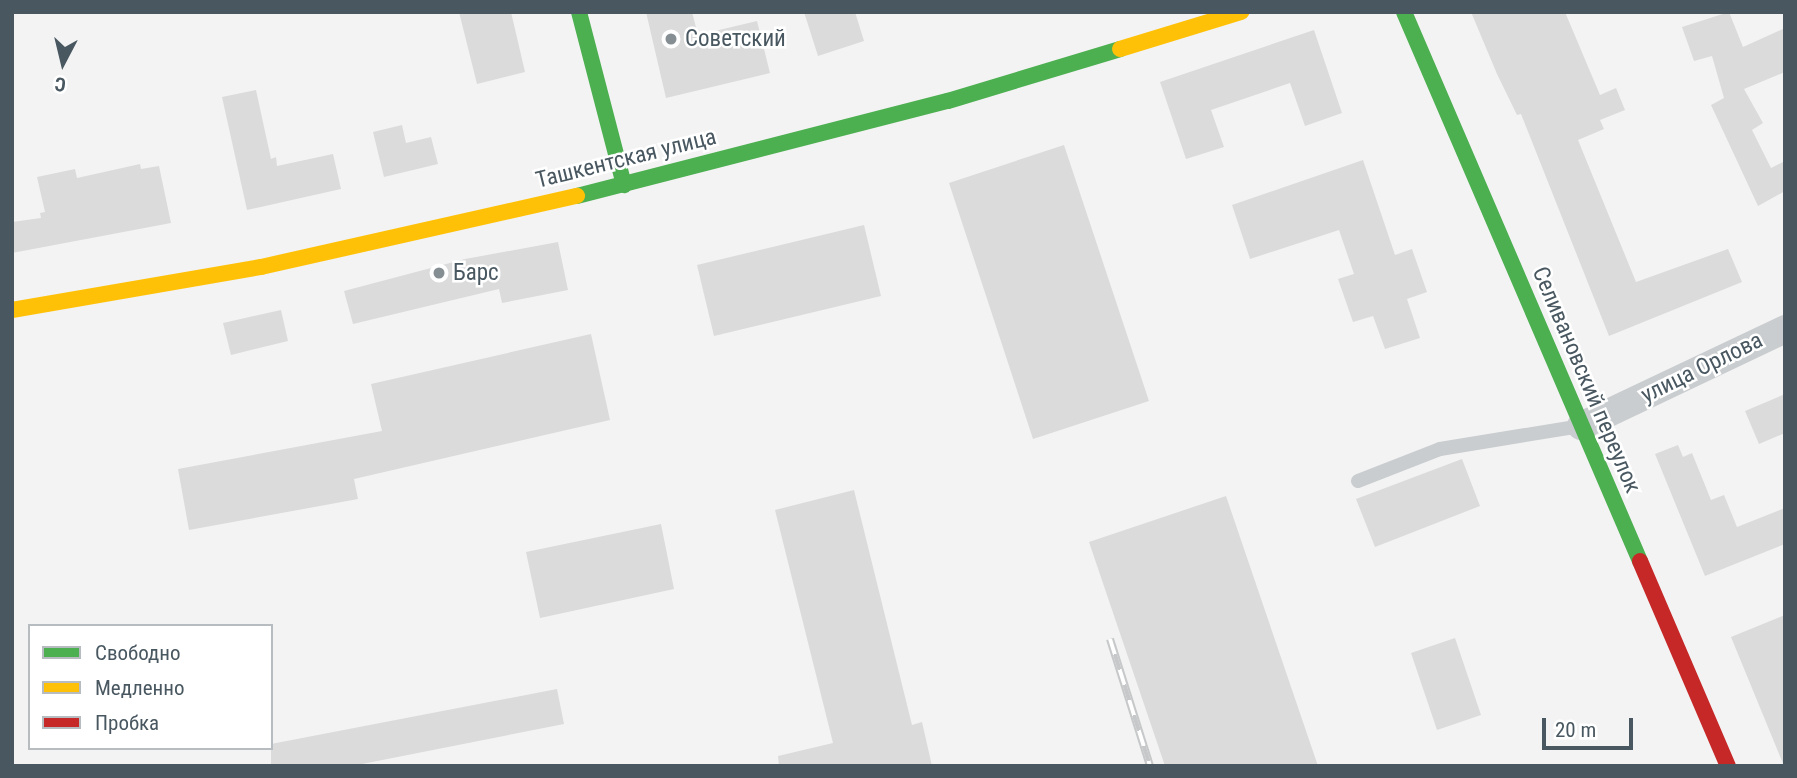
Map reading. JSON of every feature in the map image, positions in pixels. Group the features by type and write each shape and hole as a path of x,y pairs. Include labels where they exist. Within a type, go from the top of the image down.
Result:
{"street":[{"path":"579,12 624,184"},
{"name":"Ташкентская улица","path":"12,310 261,267 624,184 948,101 1241,12"},
{"name":"Селивановский переулок","path":"1405,12 1728,766"},
{"name":"улица Орлова","path":"1581,426 1785,328"}],"lane":[{"path":"1358,481 1440,449 1581,426"}],"building":[{"path":"459,12 511,12 525,72 477,84"},
{"path":"646,12 692,12 698,35 757,21 770,73 666,98"},
{"path":"804,12 855,12 864,41 818,56"},
{"path":"1471,12 1565,12 1600,95 1616,88 1625,110 1600,120 1604,129 1578,140 1636,282 1728,249 1742,282 1609,336 1521,114 1517,115"},
{"path":"1729,12 1743,47 1785,28 1785,72 1744,89 1763,123 1752,130 1771,168 1785,161 1785,191 1758,206 1711,105 1724,98 1712,56 1694,61 1682,27"},
{"path":"1314,30 1342,113 1305,126 1290,83 1211,110 1224,147 1186,159 1160,82"},
{"path":"256,90 271,159 276,157 277,166 333,154 341,189 247,210 222,97"},
{"path":"402,125 406,143 431,137 438,164 384,177 373,132"},
{"path":"1064,145 1149,401 1033,439 949,183"},
{"path":"1363,160 1395,255 1412,249 1427,292 1407,299 1420,338 1385,349 1373,316 1353,322 1338,279 1354,274 1339,230 1250,259 1232,205"},
{"path":"140,164 141,169 159,166 171,223 12,253 12,222 41,218 40,213 45,212 37,177 75,169 77,178"},
{"path":"864,225 881,296 714,336 697,265"},
{"path":"558,242 568,290 502,303 499,289 353,324 344,291 465,259"},
{"path":"281,310 288,341 231,355 223,323"},
{"path":"591,334 610,420 354,479 358,499 189,530 178,469 382,431 371,384"},
{"path":"1785,394 1785,433 1759,444 1745,411"},
{"path":"1678,445 1683,457 1692,453 1711,500 1724,495 1737,527 1785,508 1785,544 1705,576 1655,454"},
{"path":"1462,459 1480,506 1375,547 1356,499"},
{"path":"854,490 912,725 922,722 932,766 779,766 778,756 833,743 775,510"},
{"path":"1226,496 1318,766 1165,766 1089,542"},
{"path":"661,524 674,589 540,618 526,552"},
{"path":"1785,615 1785,765 1784,766 1731,637"},
{"path":"1455,638 1481,715 1437,730 1411,653"},
{"path":"557,689 564,724 352,766 271,766 273,744"}],"railway":[{"path":"1110,639 1150,766"}],"traffic: fast":[{"path":"579,12 624,185"},
{"path":"1404,12 1640,561"},
{"path":"577,196 948,101 1120,49"}],"traffic: slow":[{"path":"1120,49 1241,12"},
{"path":"12,310 261,267 577,196"}],"traffic: jam":[{"path":"1640,561 1728,766"}],"place":[{"name":"Советский","path":"671,39"},
{"name":"Барс","path":"439,273"}]}
